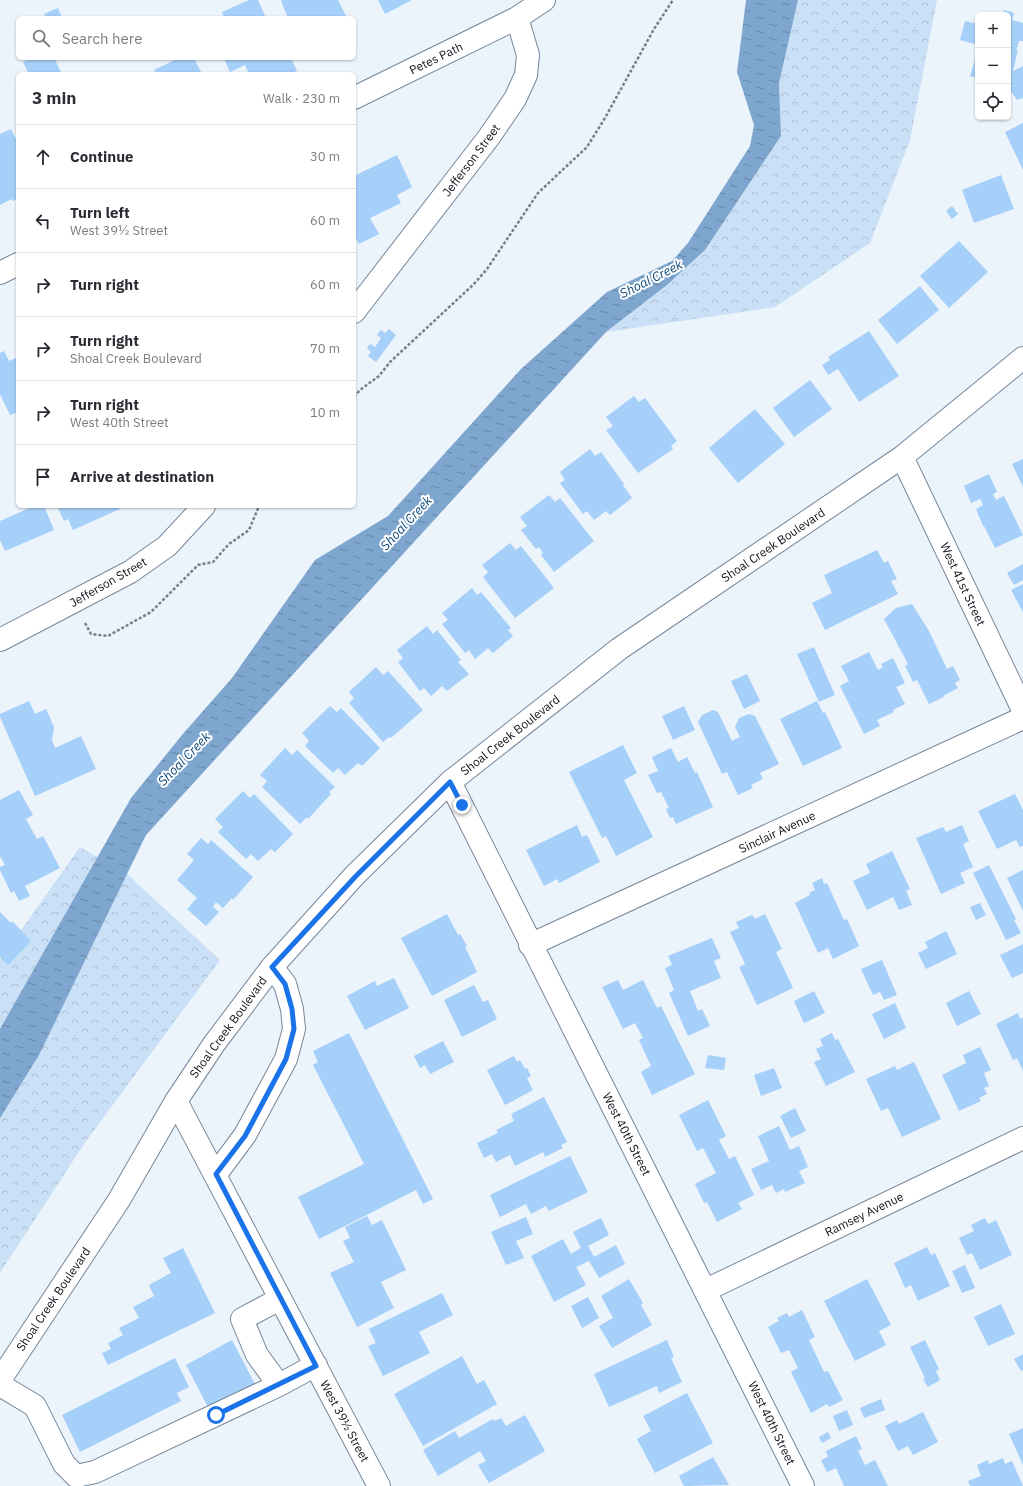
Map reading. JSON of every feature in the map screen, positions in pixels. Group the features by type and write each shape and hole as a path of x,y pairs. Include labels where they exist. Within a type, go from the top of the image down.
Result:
{"street":[{"path":"517,18 544,0"},
{"name":"Petes Path","path":"356,97 517,18"},
{"name":"Jefferson Street","path":"356,309 489,137 515,99 526,75 528,55 517,18"},
{"path":"0,272 16,265"},
{"name":"Shoal Creek Boulevard","path":"0,1380 119,1200 176,1101 214,1044 272,967 356,876 450,782 619,649 902,457 1023,358"},
{"name":"West 41st Street","path":"902,457 1023,710"},
{"name":"Jefferson Street","path":"0,640 130,572 167,546 202,508"},
{"name":"Sinclair Avenue","path":"530,946 1023,718"},
{"name":"West 40th Street","path":"450,782 530,946 706,1290 803,1486"},
{"path":"216,1174 245,1136 286,1059 294,1029 292,1009 285,984 272,967"},
{"name":"West 39½ Street","path":"176,1101 216,1174 379,1486"},
{"name":"Ramsey Avenue","path":"706,1290 1023,1138"},
{"path":"279,1385 257,1355 242,1319 280,1299"},
{"path":"0,1385 36,1406 64,1464 76,1476 95,1472 316,1366"}],"path":[{"path":"356,395 360,390 379,376 390,362 474,284 487,269 538,193 587,147 605,118 654,29 673,0"},
{"path":"72,603 91,634 108,636 151,612 198,565 213,562 229,544 249,530 258,508"}],"green space":[{"path":"798,0 937,0 910,140 870,243 775,307 606,332 667,285 705,250 781,136 779,83"},
{"path":"80,847 127,874 220,960 84,1144 0,1273 0,960"}],"water":[{"name":"Shoal Creek","path":"746,0 798,0 779,83 781,136 705,250 667,285 606,332 146,835 39,1055 0,1118 0,1029 131,798 182,735 232,678 315,560 388,516 521,369 607,292 672,261 688,243 750,146 754,125 737,72"}],"building":[{"path":"249,0 258,0 265,16 223,16 222,12"},
{"path":"338,0 346,16 287,16 281,1"},
{"path":"378,0 412,0 385,14"},
{"path":"58,8 61,16 45,16 44,14"},
{"path":"1011,12 1014,13 1012,20 1023,23 1023,41 1019,41 1016,50 1018,50 1013,71 1023,66 1023,98 1017,100 1011,91"},
{"path":"965,21 975,23 975,44 960,40"},
{"path":"28,60 55,60 61,72 28,72 23,62"},
{"path":"175,60 195,60 201,72 155,72 154,70"},
{"path":"225,60 292,60 297,71 248,72 245,65 230,72"},
{"path":"975,60 975,77 970,76"},
{"path":"1023,123 1023,170 1005,132"},
{"path":"11,129 16,139 16,200 13,201 12,199 0,205 0,134"},
{"path":"397,155 412,187 397,195 401,203 370,218 379,234 359,244 356,239 356,175"},
{"path":"1001,175 1014,209 974,223 962,190"},
{"path":"952,206 958,214 952,219 946,211"},
{"path":"959,241 988,272 949,308 920,276"},
{"path":"920,286 939,310 897,344 878,320"},
{"path":"389,329 396,335 376,362 368,356 371,352 367,348 370,344 375,347 381,338 377,335 381,330 385,333"},
{"path":"869,331 899,376 859,402 838,369 828,375 822,365 830,360 828,357"},
{"path":"4,351 9,361 16,358 16,413 10,415 0,394 0,353"},
{"path":"810,380 832,409 794,437 773,408"},
{"path":"634,396 639,402 645,398 677,441 671,446 673,449 638,473 606,430 613,426 606,417"},
{"path":"755,409 785,444 738,483 709,448"},
{"path":"590,449 595,456 601,452 632,498 610,515 606,511 594,520 587,511 583,514 560,483 565,480 560,472"},
{"path":"1023,459 1023,487 1012,464"},
{"path":"989,474 997,492 993,494 996,500 1004,496 1023,535 995,548 976,509 983,505 980,499 971,503 964,486"},
{"path":"549,495 555,502 560,498 594,541 554,572 541,555 543,553 539,547 536,549 521,530 527,526 520,517"},
{"path":"29,508 45,508 54,530 5,551 0,540 0,521"},
{"path":"58,508 122,508 73,530 68,519 64,521"},
{"path":"510,543 516,550 521,546 554,588 515,618 483,577 488,572 482,565"},
{"path":"877,550 884,563 888,561 897,579 891,581 898,594 825,630 812,603 832,593 824,575"},
{"path":"1023,564 1023,580 1014,585 1007,573"},
{"path":"1023,584 1023,612 1011,590"},
{"path":"472,588 477,595 481,592 511,628 508,630 513,636 493,653 488,648 475,659 469,650 465,653 442,624 448,620 442,613"},
{"path":"912,604 929,631 947,669 953,666 960,680 955,683 958,688 929,704 917,680 913,682 905,666 908,664 884,619 896,608"},
{"path":"427,626 433,634 437,630 461,660 458,662 469,674 447,691 442,686 431,696 424,688 420,691 398,662 403,658 397,650"},
{"path":"814,647 835,695 819,702 797,654"},
{"path":"869,652 878,670 883,667 881,664 893,658 905,683 896,687 905,704 893,710 894,712 877,720 880,726 864,734 840,686 849,681 841,666"},
{"path":"376,667 383,675 388,671 423,710 391,738 389,737 383,742 349,703 354,698 349,692"},
{"path":"747,674 760,701 744,709 731,681"},
{"path":"29,701 35,714 46,709 54,727 52,740 55,748 81,736 96,769 35,796 0,717 0,714"},
{"path":"817,701 823,713 825,712 842,748 803,766 780,719"},
{"path":"330,706 337,712 341,708 380,748 362,766 358,763 345,775 338,768 333,773 305,746 309,741 302,733"},
{"path":"684,706 695,730 673,740 662,716"},
{"path":"713,710 718,712 732,741 740,737 735,727 739,718 749,714 755,716 779,764 760,773 763,779 751,785 753,788 738,795 727,772 722,774 698,722 702,715"},
{"path":"623,745 637,773 624,780 653,837 616,856 606,836 602,838 569,772"},
{"path":"285,748 292,755 297,750 335,787 329,792 331,794 308,819 307,817 300,824 262,787 267,781 260,775"},
{"path":"671,748 678,762 687,757 695,773 697,772 713,807 676,824 673,817 670,818 666,809 669,808 661,792 657,793 648,775 658,771 652,757"},
{"path":"19,790 33,815 26,819 37,839 43,836 60,868 25,886 30,896 19,901 14,891 11,893 0,870 0,867 5,865 0,856 0,800"},
{"path":"243,791 250,798 254,794 293,834 275,852 271,849 258,861 251,854 246,859 218,832 223,827 215,819"},
{"path":"1015,794 1023,810 1023,846 1020,847 1016,840 997,849 978,811"},
{"path":"577,825 582,837 587,835 600,862 559,883 557,879 544,886 526,850"},
{"path":"962,825 969,841 963,844 973,867 960,873 965,883 941,894 916,838 943,827 946,832"},
{"path":"201,838 208,844 211,840 253,877 233,900 232,898 223,908 216,902 213,907 219,912 206,926 187,909 197,898 177,880 194,860 187,854"},
{"path":"892,851 910,889 906,891 912,905 899,910 893,897 867,910 853,881 870,873 866,864"},
{"path":"989,865 1016,919 1014,920 1021,933 1006,940 973,873"},
{"path":"1023,870 1023,911 1007,878"},
{"path":"822,878 824,884 827,883 844,920 847,919 859,946 833,959 828,948 818,953 795,903 810,895 809,893 815,890 812,883"},
{"path":"980,903 986,915 976,920 970,907"},
{"path":"0,912 11,923 12,921 31,941 8,965 0,957"},
{"path":"447,914 458,935 460,934 467,946 465,947 477,972 432,996 401,938"},
{"path":"765,914 782,949 776,952 793,988 757,1005 739,967 745,964 730,932 739,928 736,922 752,915 755,919"},
{"path":"946,931 957,954 926,969 918,953 928,948 925,942"},
{"path":"712,938 721,958 714,961 721,978 690,991 698,1011 702,1009 710,1026 688,1036 669,993 674,990 665,968 672,965 668,956"},
{"path":"1023,944 1023,973 1012,978 1000,955"},
{"path":"882,960 897,995 884,1000 880,992 873,995 861,969"},
{"path":"394,978 409,1008 365,1030 347,996 375,981 377,986"},
{"path":"618,980 623,990 643,980 657,1008 661,1006 695,1074 652,1095 641,1072 651,1066 639,1040 643,1038 635,1023 623,1029 602,987"},
{"path":"474,985 483,1002 488,1000 497,1019 462,1037 444,1000"},
{"path":"814,991 825,1013 804,1023 794,1001"},
{"path":"969,991 981,1014 957,1026 946,1003"},
{"path":"895,1003 906,1028 884,1039 872,1014"},
{"path":"1018,1013 1020,1019 1023,1017 1023,1071 1017,1058 1013,1060 996,1024"},
{"path":"349,1033 433,1199 423,1204 416,1190 319,1239 298,1197 364,1164 313,1065 318,1062 313,1051"},
{"path":"832,1033 835,1040 838,1039 855,1072 826,1086 814,1062 821,1059 816,1049 823,1046 820,1039"},
{"path":"443,1041 454,1062 430,1074 425,1065 420,1068 414,1056"},
{"path":"980,1047 991,1070 984,1073 989,1086 984,1088 987,1094 979,1098 981,1101 959,1111 942,1075 966,1063 963,1055"},
{"path":"708,1055 726,1058 724,1070 705,1068"},
{"path":"514,1056 517,1062 520,1060 525,1069 527,1068 531,1076 527,1078 533,1090 505,1105 487,1070"},
{"path":"914,1062 941,1119 902,1137 888,1108 881,1111 866,1079 895,1066 897,1070"},
{"path":"774,1068 782,1088 761,1096 754,1075"},
{"path":"544,1097 567,1142 561,1145 563,1148 545,1157 543,1152 515,1166 510,1155 496,1162 492,1154 484,1158 477,1143 498,1133 496,1130 514,1121 511,1114"},
{"path":"708,1100 726,1136 719,1140 729,1159 735,1156 754,1195 738,1203 742,1209 717,1222 707,1202 704,1203 695,1184 716,1173 703,1148 697,1151 679,1115"},
{"path":"795,1108 806,1131 791,1138 780,1116"},
{"path":"779,1126 790,1150 799,1146 808,1167 799,1171 805,1183 785,1192 784,1189 776,1193 772,1185 761,1190 751,1169 769,1161 758,1136"},
{"path":"570,1156 588,1192 549,1211 546,1206 531,1214 526,1204 500,1217 490,1195"},
{"path":"367,1216 372,1225 382,1220 406,1270 381,1282 394,1308 357,1327 330,1273 354,1262 343,1241 350,1238 345,1227"},
{"path":"526,1217 533,1234 516,1241 524,1258 506,1265 491,1232"},
{"path":"601,1218 609,1235 588,1246 594,1257 616,1245 625,1264 599,1278 589,1261 576,1267 586,1285 554,1302 531,1256 563,1239 571,1254 581,1248 573,1232"},
{"path":"985,1218 988,1224 996,1220 1012,1255 980,1270 972,1253 967,1255 959,1238 974,1231 971,1225"},
{"path":"927,1247 931,1255 935,1253 950,1286 918,1301 911,1285 905,1288 894,1263"},
{"path":"183,1248 215,1313 108,1365 102,1353 111,1349 108,1343 123,1335 119,1328 139,1318 133,1307 154,1296 149,1285 171,1273 163,1258"},
{"path":"965,1265 975,1288 962,1293 952,1271"},
{"path":"629,1279 643,1303 641,1305 652,1325 612,1348 599,1326 613,1318 601,1296"},
{"path":"867,1279 891,1325 879,1331 886,1345 855,1361 824,1301"},
{"path":"442,1293 453,1315 419,1332 430,1353 383,1376 368,1346 376,1343 369,1329"},
{"path":"588,1297 599,1318 582,1328 571,1306"},
{"path":"1001,1304 1015,1334 988,1346 974,1317"},
{"path":"802,1310 815,1337 809,1340 824,1372 828,1371 843,1400 829,1407 827,1404 811,1413 791,1372 798,1368 789,1350 781,1353 768,1327 779,1321 777,1318 787,1313 789,1317"},
{"path":"232,1340 257,1388 211,1413 186,1365"},
{"path":"667,1340 674,1357 671,1358 682,1382 659,1393 657,1386 609,1407 594,1374"},
{"path":"925,1340 939,1369 936,1371 940,1380 928,1387 923,1379 925,1378 910,1347"},
{"path":"1023,1354 1023,1370 1021,1371 1014,1359"},
{"path":"462,1356 477,1384 484,1380 497,1404 423,1446 394,1394"},
{"path":"175,1358 189,1387 177,1393 181,1401 80,1452 62,1415"},
{"path":"687,1393 713,1443 655,1473 637,1439 651,1431 643,1416"},
{"path":"881,1399 885,1410 864,1418 860,1408"},
{"path":"847,1410 853,1425 839,1431 833,1416"},
{"path":"923,1412 938,1442 913,1455 908,1446 898,1451 885,1426 897,1420 899,1424"},
{"path":"525,1415 545,1451 489,1483 478,1465 486,1461 480,1451 438,1476 423,1450 455,1431 459,1438 493,1419 494,1421 501,1418 506,1426"},
{"path":"1023,1428 1023,1465 1009,1434"},
{"path":"828,1432 831,1438 822,1443 819,1437"},
{"path":"856,1436 862,1449 858,1451 865,1465 875,1460 888,1486 844,1486 836,1468 827,1472 821,1460 828,1457 826,1451"},
{"path":"713,1457 729,1485 684,1486 679,1476"},
{"path":"1003,1458 1005,1464 1012,1461 1023,1486 970,1486 968,1481 981,1476 977,1465 988,1460 989,1464"}],"route":[{"path":"216,1415 316,1366 216,1174 245,1136 286,1059 294,1029 292,1009 285,984 272,967 356,876 450,782 462,805"}]}
